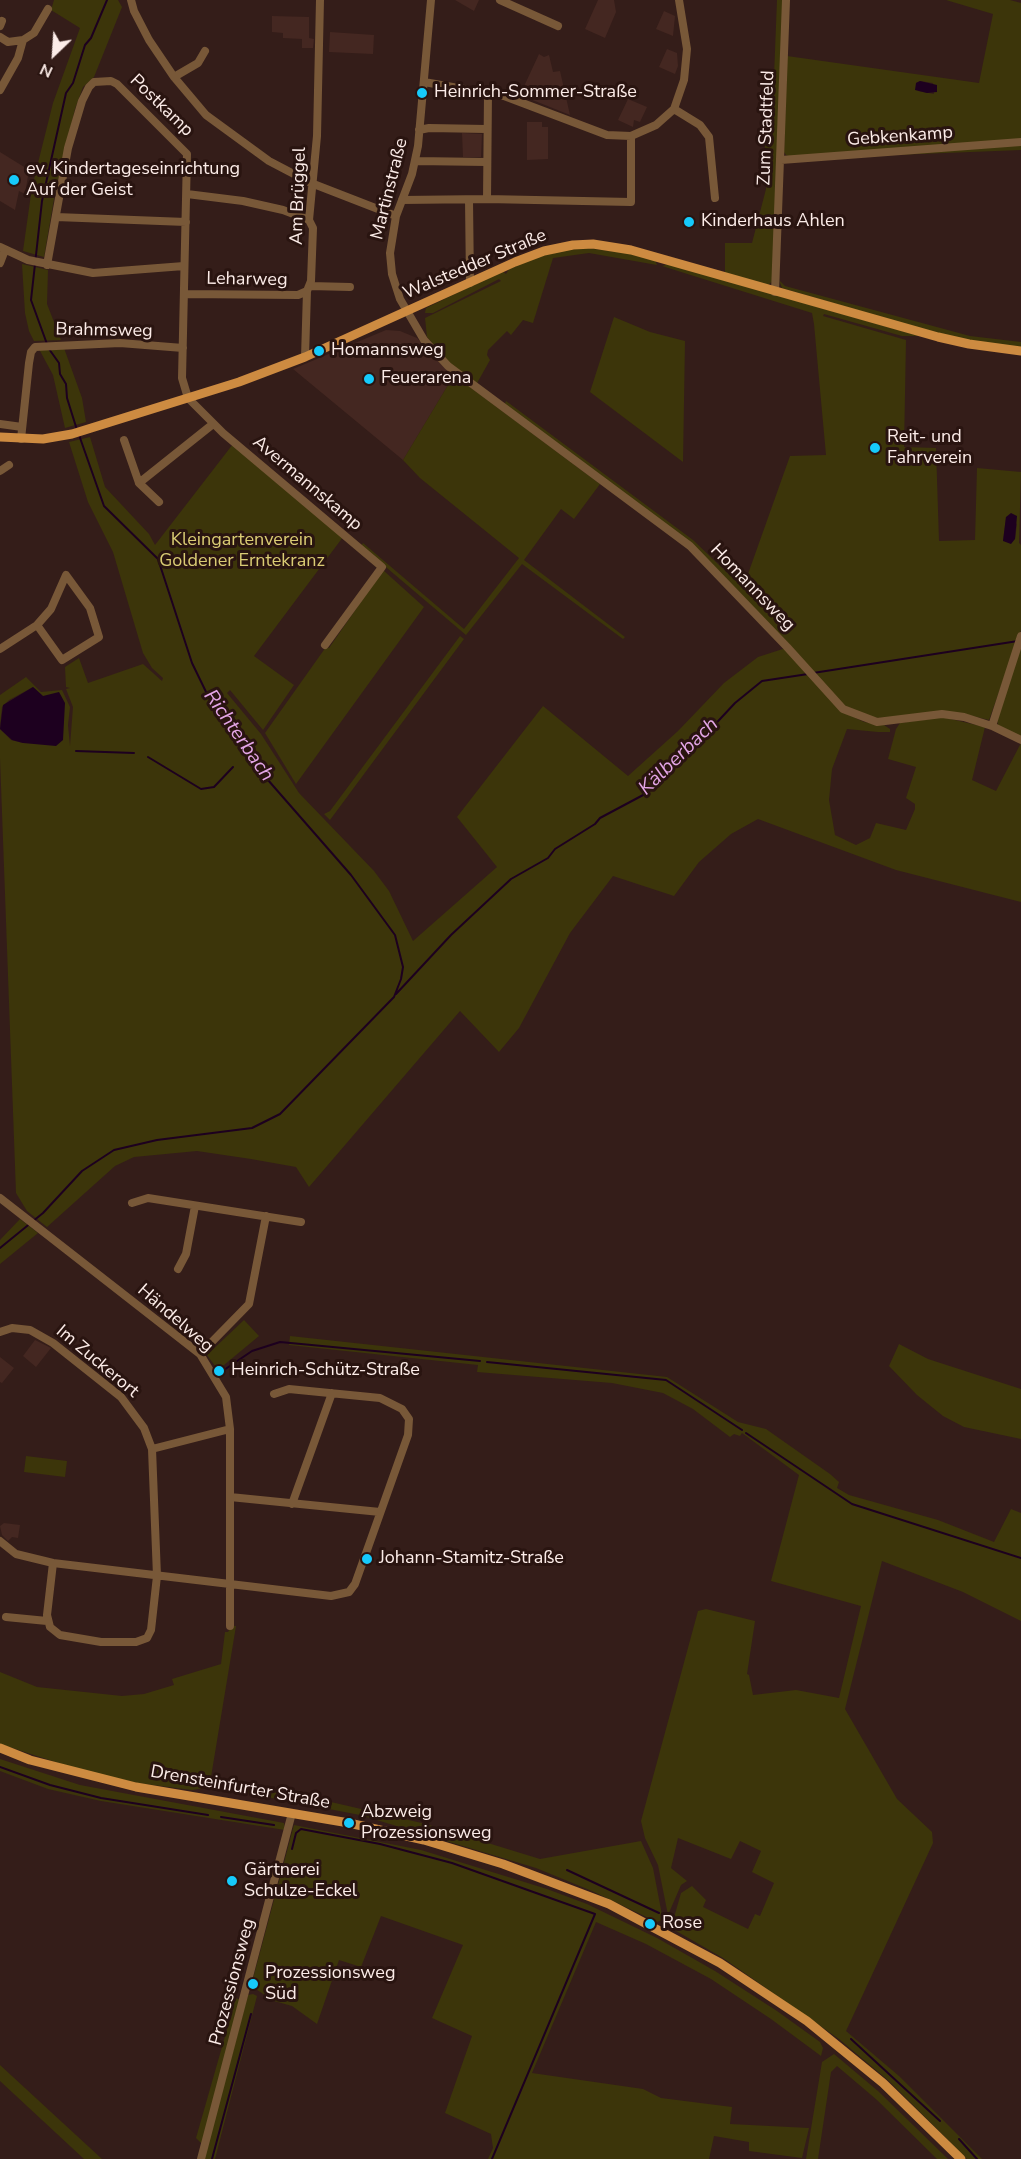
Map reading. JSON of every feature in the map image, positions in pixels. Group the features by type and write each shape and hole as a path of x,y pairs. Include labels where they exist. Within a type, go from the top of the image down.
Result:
{"main road":[{"name":"Walstedder Straße","path":"0,437 21,439 72,434 239,382 305,357 544,251 573,245 593,244 641,253 969,344 1021,351"},
{"name":"Drensteinfurter Straße","path":"0,1748 30,1760 136,1787 393,1832 503,1864 609,1904 662,1930 720,1963 807,2021 884,2083 961,2159"}],"street":[{"path":"131,0 149,40 174,77 206,115 269,161 311,183 396,216"},
{"name":"Am Brüggel","path":"305,357 313,228 309,220 311,183 317,136 320,0"},
{"name":"Martinstraße","path":"406,311 395,285 390,262 391,239 396,216 416,161 431,0"},
{"path":"500,0 558,26"},
{"path":"424,82 528,103 607,135 632,136 656,125 674,109 684,80 687,49 679,0"},
{"name":"Zum Stadtfeld","path":"775,292 786,0"},
{"path":"0,37 8,42 22,40 34,33 48,9"},
{"path":"0,90 18,58 22,40"},
{"path":"174,77 198,63 206,51"},
{"name":"Postkamp","path":"45,265 74,126 85,93 89,87 99,81 117,84 182,146 189,162 182,378 188,398"},
{"path":"487,199 488,94"},
{"path":"674,109 700,125 709,136 715,198"},
{"path":"419,130 429,128 486,129"},
{"path":"402,200 631,202 632,136"},
{"name":"Gebkenkamp","path":"781,160 1021,142"},
{"path":"416,161 486,162"},
{"path":"187,194 243,201 283,210 309,220"},
{"path":"469,200 470,283"},
{"path":"56,217 186,222"},
{"path":"0,263 2,248 45,265 93,273 184,266"},
{"name":"Leharweg","path":"184,294 298,295 309,288 350,287"},
{"name":"Homannsweg","path":"406,311 424,340 448,366 690,546 843,709 864,719 892,722 942,714 964,717 992,726 1021,740"},
{"name":"Brahmsweg","path":"22,427 31,352 39,345 120,343 183,348"},
{"name":"Avermannskamp","path":"188,398 213,424 382,567 325,645"},
{"path":"0,424 22,427 21,439"},
{"path":"139,483 213,424"},
{"path":"124,440 139,483 159,502"},
{"path":"0,471 9,465"},
{"path":"0,649 37,625 51,609 66,575 90,608 99,637 62,660 37,625"},
{"path":"992,726 1019,640"},
{"name":"Händelweg","path":"0,1198 200,1354 225,1397 230,1429 230,1626"},
{"path":"132,1203 148,1198 301,1222"},
{"path":"178,1269 186,1254 195,1206"},
{"path":"200,1354 249,1304 254,1293 266,1216"},
{"name":"Im Zuckerort","path":"0,1332 18,1328 36,1333 53,1343 121,1397 144,1428 152,1449 157,1576 152,1630 147,1638 136,1642 100,1642 60,1635 48,1621"},
{"path":"0,1541 16,1554 53,1563 342,1596 349,1592 355,1584 408,1436 409,1419 402,1409 386,1400 289,1389 274,1395"},
{"path":"292,1504 332,1393"},
{"path":"152,1449 230,1429"},
{"path":"230,1497 380,1512"},
{"path":"6,1617 48,1621 53,1563"},
{"name":"Prozessionsweg","path":"201,2159 292,1813"}],"shaded area":[{"path":"455,0 479,0 474,11"},
{"path":"598,0 614,0 616,12 605,38 585,29"},
{"path":"664,11 675,16 673,36 656,29"},
{"path":"272,16 309,17 309,38 314,39 313,48 302,48 302,39 283,38 283,33 272,32"},
{"path":"330,32 374,35 373,54 329,52"},
{"path":"667,49 677,53 678,66 675,74 659,67"},
{"path":"539,54 544,57 549,55 553,72 560,71 570,115 520,95"},
{"path":"920,81 937,85 937,92 927,93 915,90 916,83"},
{"path":"628,99 647,107 640,122 634,120 633,127 618,120"},
{"path":"527,122 542,122 542,127 548,127 548,159 527,160"},
{"path":"462,133 482,134 481,157 463,157"},
{"name":"ev. Kindertageseinrichtung Auf der Geist","path":"0,152 29,170 25,194 19,191 15,210 0,201"},
{"path":"386,330 400,331 417,338 454,375 403,460 293,369"},
{"path":"1011,513 1017,516 1015,539 1011,544 1003,541 1006,517"},
{"path":"33,687 43,696 59,692 65,703 63,740 56,746 12,740 0,729 3,705"},
{"path":"35,1340 51,1348 36,1367 23,1356"},
{"path":"0,1357 14,1368 2,1383 0,1382"},
{"path":"4,1523 20,1525 18,1538 12,1537 8,1541 2,1535 0,1526"}],"green space":[{"path":"54,0 118,0 122,7 94,77 83,87 75,109 55,193 44,257 23,251 32,187 53,103 80,28 51,10"},
{"path":"777,0 783,0 773,281 768,285 725,274 725,243 752,243 766,189 764,117 773,102"},
{"path":"946,0 1010,0 1021,3 1021,140 791,157 786,155 784,152 787,56 979,83 993,14","holes":["920,81 933,83 934,94 918,91 916,83"]},
{"path":"1021,145 1021,150 870,156"},
{"path":"587,248 633,254 655,260 657,265 589,253 553,258 533,323 523,320 511,335 507,331 488,350 487,355 490,360 476,385 457,371 427,337 425,318 501,281 499,279 433,313 425,313 426,308 502,271 506,274 509,269 537,257"},
{"path":"22,264 48,270 47,304 61,340 34,341 25,313"},
{"path":"669,264 919,336 902,336 824,314 823,316 906,340 904,447 936,448 939,541 975,540 977,468 1021,472 1019,543 1021,545 1021,630 989,720 964,714 878,718 865,716 845,706 693,545 504,406 506,401 693,540 743,588 790,456 826,455 812,313 662,266","holes":["1006,517 1017,524 1015,539 1003,541"]},
{"path":"779,280 785,286 970,336 1021,342 1021,347 969,341 907,325 782,288"},
{"path":"614,317 650,332 685,341 683,462 590,392"},
{"path":"64,348 82,398 86,422 65,428 53,375 39,349"},
{"path":"454,375 600,484 574,519 561,509 524,560 625,637 623,639 522,564 466,635 361,546 363,543 464,629 519,558 420,478 403,460"},
{"name":"Kleingartenverein Goldener Erntekranz","path":"90,437 105,487 149,534 155,545 233,444 343,537 254,656 294,685 263,730 230,690 227,693 261,734 299,793 374,871 389,891 413,941 497,867 457,817 543,706 628,776 678,731 724,683 758,657 786,648 841,711 864,722 884,725 890,729 890,732 878,732 847,729 832,769 829,800 835,835 856,845 870,838 876,823 906,830 915,809 915,804 906,798 916,767 888,759 896,729 900,723 942,717 985,727 972,780 996,791 1021,743 1021,902 896,870 758,819 731,834 699,862 674,896 613,876 570,933 519,1028 499,1052 460,1011 309,1187 296,1167 251,1159 197,1151 134,1157 115,1166 47,1227 27,1211 16,1193 0,758 0,729 11,740 23,743 43,696 33,687 9,700 2,707 0,724 0,695 26,677 41,692 62,690 70,707 68,725 70,746 73,707 66,689 70,688 66,687 65,667 79,658 88,683 143,664 162,681 163,678 152,668 143,653 113,552 88,502 69,442"},
{"path":"383,570 424,607 296,784 265,733 326,647 329,648"},
{"path":"460,636 464,639 330,820 324,814 330,811"},
{"path":"1021,641 1021,737 998,725 997,720"},
{"path":"20,1219 38,1233 0,1264 0,1240"},
{"path":"244,1320 259,1336 218,1370 207,1355"},
{"path":"290,1336 667,1377 738,1422 766,1429 830,1474 839,1482 837,1488 849,1495 938,1520 994,1542 1011,1509 1021,1513 1021,1621 963,1592 882,1561 845,1709 897,1799 932,1832 933,1843 846,2031 899,2076 982,2159 967,2159 889,2081 839,2039 723,1958 671,1928 681,1893 692,1886 706,1900 703,1907 748,1929 755,1914 760,1916 774,1883 752,1872 761,1851 740,1841 731,1859 678,1838 671,1868 687,1881 681,1885 668,1915 658,1865 645,1838 641,1821 698,1611 706,1609 755,1621 747,1674 753,1695 796,1690 839,1698 861,1606 771,1581 799,1475 742,1433 740,1436 734,1434 730,1437 693,1409 663,1393 612,1383 477,1372 478,1365 289,1345"},
{"path":"899,1344 928,1359 1021,1389 1021,1439 964,1427 943,1416 917,1395 889,1366"},
{"path":"26,1456 67,1461 65,1477 24,1472"},
{"path":"232,1626 236,1626 210,1783 279,1793 305,1793 318,1799 426,1824 540,1859 641,1841 653,1868 663,1920 657,1922 592,1891 536,1868 360,1815 220,1788 220,1786 192,1790 137,1783 83,1771 0,1744 0,1672 37,1687 122,1696 144,1694 174,1685 172,1679 221,1664 225,1632 228,1632"},
{"path":"0,1759 80,1785 284,1823 285,1830 101,1801 48,1789 0,1771"},
{"path":"294,1825 421,1850 547,1889 587,1904 657,1938 715,1971 777,2011 820,2042 823,2048 821,2056 711,1979 646,1944 596,1922 532,2073 643,2089 661,2098 732,2107 730,2124 809,2128 802,2158 749,2151 749,2142 714,2136 709,2159 488,2159 493,2148 491,2134 445,2113 472,2036 432,2018 463,1945 381,1916 361,1967 339,1960 317,2024 292,2006 274,2001 251,1986"},
{"path":"248,1995 257,1996 215,2159 204,2159"},
{"path":"236,1998 241,2000 202,2144 196,2138"},
{"path":"834,2054 878,2091 948,2159 937,2159 877,2100 837,2066 831,2072 818,2159 806,2159 822,2062"},
{"path":"0,2065 102,2159 84,2159 0,2081"}],"waterway":[{"name":"Richterbach","path":"47,344 31,300 42,201 66,93 73,83 85,45 91,38 107,0"},
{"name":"Richterbach","path":"49,349 59,363 60,374 66,384 67,398 77,430"},
{"name":"Richterbach","path":"0,1248 43,1213 82,1171 114,1150 157,1140 252,1128 280,1114 394,997 403,967 395,935 351,875 247,756 209,698 192,663 158,559 104,506 79,435"},
{"name":"Kälberbach","path":"813,673 1018,641"},
{"name":"Kälberbach","path":"396,994 451,935 511,879 548,858 555,849 595,824 600,818 645,794 685,756 687,747 693,748 735,703 762,681 808,674"},
{"path":"76,751 134,753"},
{"path":"148,757 201,789 214,787 233,767"},
{"path":"221,1372 252,1351 280,1342 480,1361"},
{"path":"487,1362 666,1380 742,1430"},
{"path":"746,1433 852,1504 1021,1558"},
{"path":"0,1767 50,1785 101,1798 208,1815"},
{"path":"221,1817 274,1825"},
{"path":"292,1849 296,1833 301,1829 380,1844 452,1863 595,1914 492,2159"},
{"path":"567,1870 659,1913"},
{"path":"212,2159 251,2014"},
{"path":"851,2039 940,2121"},
{"path":"959,2139 977,2159"}],"place":[{"name":"Heinrich-Sommer-Straße","path":"422,93"},
{"name":"ev. Kindertageseinrichtung Auf der Geist","path":"14,180"},
{"name":"Kinderhaus Ahlen","path":"689,222"},
{"name":"Homannsweg","path":"319,351"},
{"name":"Feuerarena","path":"369,379"},
{"name":"Reit- und Fahrverein","path":"875,448"},
{"name":"Heinrich-Schütz-Straße","path":"219,1371"},
{"name":"Johann-Stamitz-Straße","path":"367,1559"},
{"name":"Abzweig Prozessionsweg","path":"349,1823"},
{"name":"Gärtnerei Schulze-Eckel","path":"232,1881"},
{"name":"Rose","path":"650,1924"},
{"name":"Prozessionsweg Süd","path":"253,1984"}]}
